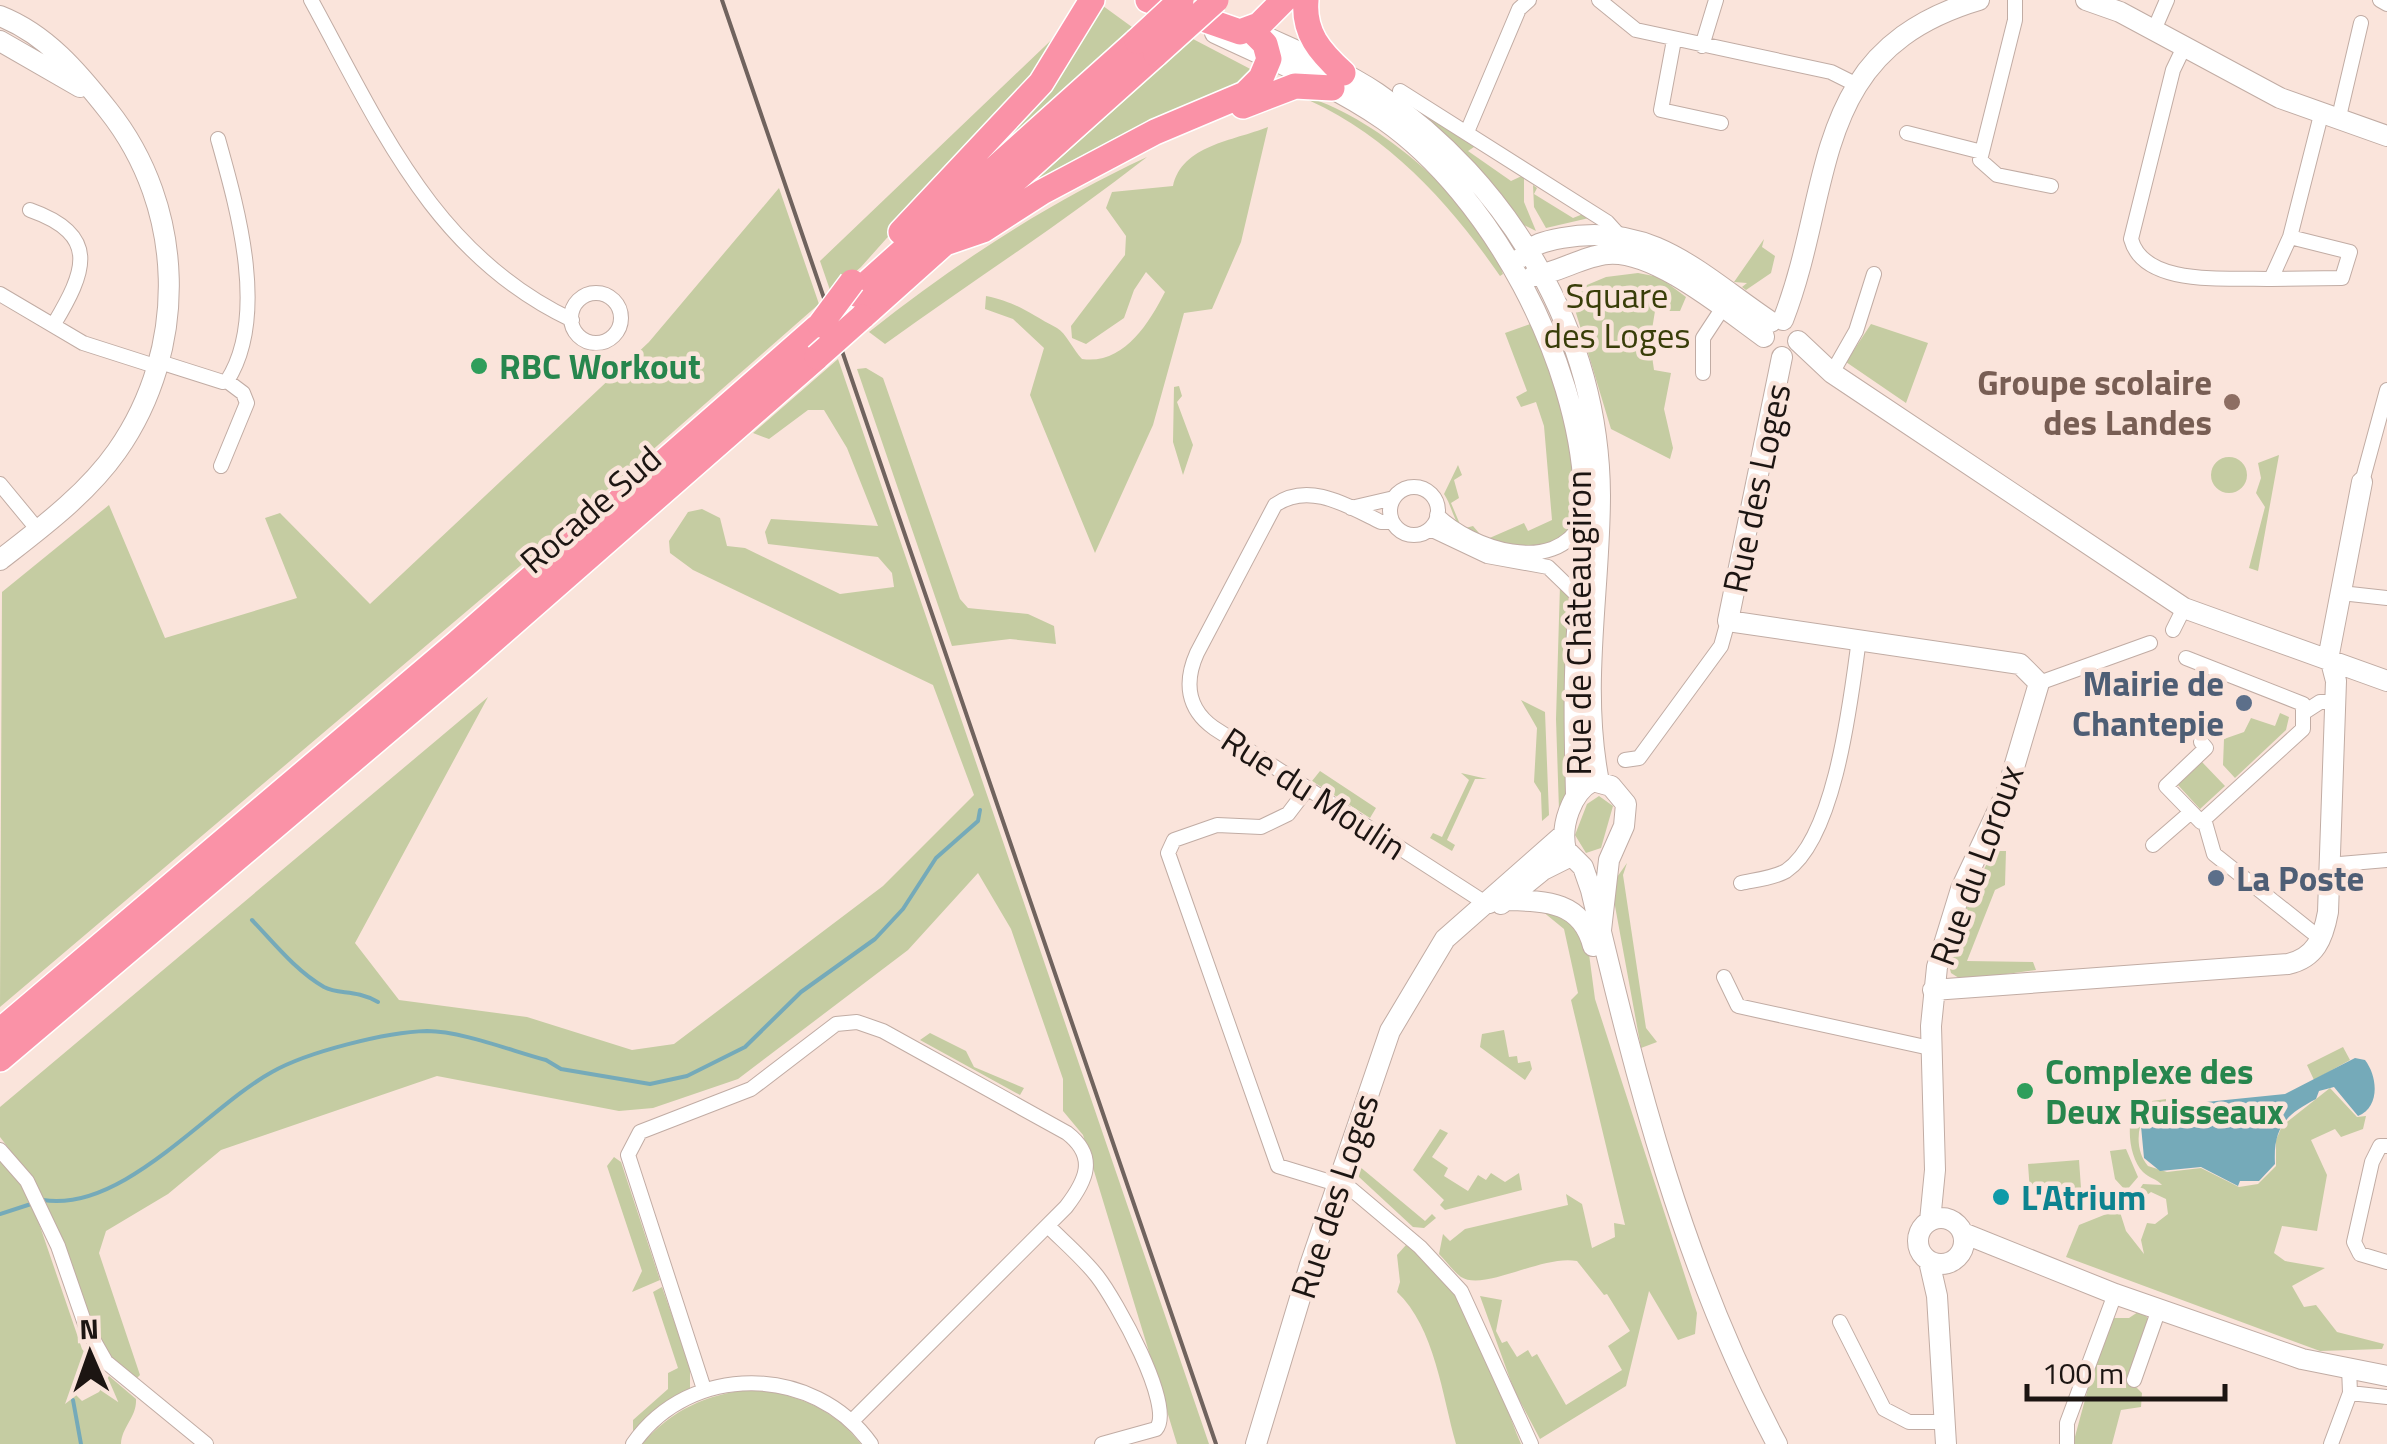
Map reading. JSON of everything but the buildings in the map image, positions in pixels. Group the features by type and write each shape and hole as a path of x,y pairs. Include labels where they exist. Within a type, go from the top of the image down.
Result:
{"highway":[{"path":"856,298 1041,83 1078,13 1092,0"},
{"path":"1147,0 1233,30 1251,30 1284,0"},
{"path":"1184,0 1219,7"},
{"name":"Rocade Sud","path":"856,298 948,242 1146,47 1184,0"},
{"path":"1125,148 1288,88 1338,81 1316,46 1306,17 1306,0"},
{"name":"Rocade Sud","path":"0,1059 465,664 856,298 1146,47 1219,7"},
{"path":"948,242 983,230 1125,148 1252,89 1269,59 1265,44 1251,30"},
{"name":"Rocade Sud","path":"0,1030 816,339"}],"street":[{"path":"311,0 433,211 496,273 572,320"},
{"name":"Rue de Châteaugiron","path":"1147,0 1269,59 1338,81 1427,156 1480,222 1516,278 1548,341 1566,393 1583,476 1576,796"},
{"name":"Rue de Châteaugiron","path":"1195,0 1219,7 1338,81 1405,114 1455,155 1528,248 1544,275 1583,379 1598,461 1590,705 1599,782"},
{"path":"1467,132 1519,8 1529,0"},
{"path":"1599,0 1631,28 1830,72 1856,84"},
{"path":"1702,46 1716,0"},
{"path":"1979,0 1942,6 1904,36 1856,84 1832,132 1768,350 1790,351 1832,373 2184,608 2387,681"},
{"path":"2015,0 2015,20 1980,160 1997,175 2050,186"},
{"path":"2086,0 2329,118 2387,136"},
{"path":"2154,30 2166,0"},
{"path":"2380,0 2387,4"},
{"path":"0,16 67,59 128,136 152,183 168,253 169,312 159,365 138,418 118,450 38,530 0,560"},
{"path":"2271,279 2290,237 2361,22"},
{"path":"1674,40 1662,110 1721,123"},
{"path":"0,41 72,78 128,136"},
{"path":"2184,47 2173,70 2132,240 2136,257 2179,274 2342,278 2350,252 2290,237"},
{"path":"1400,91 1467,132 1617,243 1722,308 1773,327 1795,330 1790,351"},
{"path":"1907,133 1982,152"},
{"path":"218,139 236,200 246,269 238,360 227,381"},
{"path":"30,210 68,228 76,240 81,276 54,324"},
{"path":"1617,243 1544,275 1516,278 1528,248 1577,235 1660,248 1773,327"},
{"path":"1832,373 1856,331 1874,274"},
{"path":"0,294 83,343 227,381 243,393 247,402 221,466"},
{"path":"1703,373 1703,338 1722,308"},
{"name":"Rue des Loges","path":"1625,760 1639,758 1721,646 1790,351"},
{"path":"1933,990 2303,961 2324,932 2335,702 2330,654 2362,482 2387,390"},
{"path":"2371,450 2387,446"},
{"path":"0,484 38,530"},
{"path":"1421,489 1434,499 1434,522 1411,535 1392,522 1394,498 1404,490 1421,489"},
{"name":"Rue du Moulin","path":"1392,522 1381,522 1351,508 1301,494 1270,510 1189,675 1190,697 1201,719 1306,789 1494,904"},
{"name":"Rue du Moulin","path":"1351,508 1394,498"},
{"path":"1434,522 1484,545 1539,552 1552,550 1567,540 1584,516"},
{"path":"1434,522 1487,556 1548,566 1579,598"},
{"path":"2341,593 2387,598"},
{"path":"2173,630 2184,608"},
{"path":"1728,621 2020,664 2039,683 2150,644"},
{"path":"1741,883 1783,873 1807,852 1844,749 1859,639"},
{"path":"2154,845 2198,816 2302,728 2303,704 2186,658"},
{"name":"Rue du Loroux","path":"1947,1242 1935,1170 1930,1048 1933,990 1949,922 2006,791 2039,683"},
{"path":"2303,712 2320,702 2335,702"},
{"path":"2201,742 2206,748 2166,786 2198,816 2214,854 2312,932"},
{"path":"1600,930 1608,860 1624,826 1626,804 1621,793 1599,782 1585,785 1576,796 1563,836 1600,930 1613,994 1656,1152 1692,1262 1777,1444"},
{"path":"1306,789 1288,814 1261,827 1217,825 1174,840 1168,852 1278,1166 1350,1188 1420,1247 1461,1291 1531,1444"},
{"name":"Rue des Loges","path":"1256,1444 1337,1183 1390,1030 1434,958 1563,836"},
{"path":"1576,862 1597,867 1608,860"},
{"path":"2328,865 2387,860"},
{"name":"Rue des Loges","path":"1494,904 1543,870 1576,862"},
{"path":"1494,904 1557,903 1579,916 1589,928 1613,994"},
{"path":"1724,978 1738,1006 1930,1048"},
{"path":"704,1389 628,1155 640,1132 751,1089 836,1024 857,1022 884,1030 1079,1142 1088,1167 1085,1183 1048,1226 852,1421"},
{"path":"2384,1146 2372,1162 2354,1242 2360,1254 2387,1262"},
{"path":"0,1150 27,1180 58,1246 86,1327 106,1362 206,1444"},
{"path":"1048,1226 1101,1281 1147,1364 1161,1414 1156,1429 1102,1444"},
{"path":"1946,1444 1938,1296 1947,1242 1998,1249 2302,1359 2387,1376"},
{"path":"2067,1444 2066,1423 2115,1294"},
{"path":"2134,1380 2159,1309"},
{"path":"1840,1322 1884,1409 1909,1422 1944,1422"},
{"path":"2355,1368 2387,1360"},
{"path":"2332,1444 2355,1368"},
{"path":"633,1444 668,1409 704,1389 751,1382 793,1388 827,1403 852,1421 871,1444"},
{"path":"2350,1393 2387,1397"}],"green space":[{"path":"1099,3 1132,27 976,168"},
{"path":"1066,26 1052,53 861,267 831,293 820,261"},
{"path":"1193,39 1258,73 1015,199"},
{"path":"1295,94 1355,118 1418,163 1471,218 1503,274 1500,276 1435,194 1385,147 1327,109"},
{"path":"1410,102 1477,145 1468,151 1511,181 1524,175 1524,202 1536,231 1522,224 1407,106"},
{"path":"1268,127 1241,242 1212,309 1184,313 1153,425 1095,553 1030,395 1044,348 1013,319 985,309 986,296 1015,305 1057,328 1082,359 1110,356 1122,349 1142,329 1165,292 1146,272 1134,290 1124,318 1086,344 1072,338 1071,326 1125,255 1126,236 1106,208 1112,192 1173,186 1178,172 1198,153"},
{"path":"1147,157 885,344 869,332 1003,236 1073,194"},
{"path":"1533,185 1537,188 1534,194 1573,218 1583,214 1589,218 1546,228 1534,207"},
{"path":"779,188 819,304 520,566 0,1007 2,592 109,505 165,638 297,598 265,518 280,513 370,604 649,342"},
{"path":"1764,239 1762,247 1775,256 1771,273 1746,290 1742,287 1747,283 1734,282"},
{"name":"Square des Loges","path":"1638,273 1659,277 1686,297 1680,311 1655,311 1650,342 1654,370 1671,373 1664,409 1673,448 1670,459 1611,429 1573,303 1575,290 1606,277"},
{"path":"1533,323 1554,378 1574,454 1577,491 1572,521 1556,541 1527,547 1483,541 1462,529 1473,526 1485,540 1524,523 1528,531 1552,520 1544,426 1536,402 1521,407 1516,397 1527,391 1505,333"},
{"path":"1871,324 1928,343 1906,403 1846,362"},
{"path":"838,359 1209,1444 1177,1444 1083,1135 1063,1111 1063,1079 1011,929 978,873 908,950 738,1079 653,1108 619,1111 437,1076 221,1150 168,1194 106,1231 99,1253 140,1375 136,1379 107,1353 96,1334 38,1187 0,1137 0,1107 488,697 355,943 399,1000 527,1017 632,1050 674,1044 883,886 974,795 933,685 693,570 670,553 669,541 688,512 702,509 720,518 727,546 745,548 840,594 894,587 892,573 878,557 768,544 765,532 771,519 878,526 847,448 824,410 808,410 769,439 753,433"},
{"path":"866,368 883,378 960,599 968,608 1028,614 1054,626 1056,644 1010,639 952,646 857,369"},
{"path":"1179,386 1182,396 1177,402 1193,445 1183,475 1173,442 1174,387"},
{"path":"2279,455 2258,571 2249,568 2265,507 2256,493 2261,478 2258,463"},
{"path":"2229,457 2242,462 2247,475 2242,488 2229,493 2216,488 2211,475 2216,462"},
{"path":"1458,465 1462,475 1454,480 1459,498 1451,503 1462,529 1444,494"},
{"path":"1560,585 1568,597 1569,614 1567,794 1559,810 1556,719"},
{"path":"1521,700 1545,712 1549,815 1542,821 1541,793 1534,782 1537,728"},
{"path":"2280,713 2289,717 2286,730 2235,778 2223,765 2224,739 2244,732 2251,718 2275,726"},
{"path":"2202,762 2225,786 2200,809 2178,785"},
{"path":"1320,771 1376,808 1370,818 1312,781"},
{"path":"1461,773 1487,779 1475,779 1447,840 1455,845 1452,851 1430,838 1433,833 1442,837 1469,780"},
{"path":"1599,796 1613,806 1601,848 1586,853 1575,835 1587,804"},
{"path":"1993,851 2006,851 2005,885 1995,890 1967,961 2033,962 2036,970 1962,980 1951,973 1951,944"},
{"path":"1627,863 1623,875 1646,1028 1657,1042 1641,1048 1613,895 1615,880"},
{"path":"1542,911 1572,920 1589,954 1595,999 1697,1313 1695,1334 1678,1340 1649,1291 1626,1386 1540,1439 1514,1390 1480,1296 1502,1300 1496,1331 1502,1343 1507,1341 1517,1357 1528,1350 1532,1357 1537,1354 1566,1405 1622,1370 1608,1346 1630,1331 1607,1294 1577,1261 1563,1260 1499,1277 1471,1280 1461,1277 1439,1254 1443,1234 1450,1241 1465,1229 1568,1205 1566,1194 1582,1204 1592,1248 1615,1237 1614,1223 1625,1225 1571,1000 1578,993 1564,929"},
{"path":"1504,1030 1509,1057 1517,1056 1518,1063 1530,1061 1532,1069 1525,1080 1480,1047 1482,1034"},
{"path":"930,1033 966,1051 974,1067 1024,1088 1020,1095 920,1040"},
{"path":"2343,1047 2350,1060 2314,1080 2307,1065"},
{"path":"2330,1088 2357,1117 2366,1116 2363,1129 2341,1137 2335,1129 2311,1140 2327,1175 2317,1231 2282,1226 2274,1253 2285,1261 2325,1268 2292,1286 2304,1307 2316,1305 2337,1332 2384,1344 2382,1349 2320,1351 2066,1257 2079,1225 2119,1209 2126,1231 2144,1254 2141,1240 2147,1223 2155,1224 2168,1214 2166,1199 2151,1192 2139,1201 2135,1196 2143,1184 2162,1185 2143,1172 2131,1148 2131,1118 2138,1103 2166,1099 2166,1105 2145,1114 2140,1127 2139,1148 2148,1166 2167,1172 2201,1168 2239,1187 2258,1184 2276,1166 2276,1140 2282,1126"},
{"path":"1440,1129 1448,1133 1432,1157 1448,1168 1444,1176 1468,1191 1478,1175 1486,1180 1491,1173 1505,1182 1519,1173 1522,1190 1445,1210 1440,1205 1444,1200 1413,1170"},
{"path":"2126,1149 2138,1177 2126,1191 2115,1179 2110,1151"},
{"path":"0,1157 30,1197 82,1349 102,1374 74,1393 82,1401 99,1392 109,1376 136,1399 121,1444 0,1444"},
{"path":"614,1157 621,1162 660,1280 632,1292 642,1271 607,1166"},
{"path":"2079,1160 2081,1188 2030,1192 2028,1164"},
{"path":"1359,1166 1425,1221 1432,1214 1436,1218 1424,1228 1413,1227 1359,1177"},
{"path":"1406,1245 1429,1263 1464,1308 1490,1362 1521,1444 1456,1444 1429,1343 1410,1307 1397,1292 1397,1255"},
{"path":"662,1287 690,1366 690,1388 633,1432 633,1420 668,1389 668,1373 678,1368 653,1292"},
{"path":"2141,1310 2150,1321 2130,1381 2142,1393 2141,1407 2121,1410 2112,1444 2073,1444 2096,1359 2113,1318 2129,1318"},
{"path":"752,1389 784,1395 826,1412 861,1444 642,1444 666,1421 691,1406 719,1395"}],"water":[{"path":"2355,1058 2365,1060 2372,1075 2375,1091 2370,1106 2358,1116 2334,1087 2319,1091 2316,1099 2283,1124 2276,1141 2275,1164 2259,1181 2240,1181 2238,1186 2201,1167 2160,1171 2144,1158 2141,1126 2152,1111 2180,1104 2185,1110 2206,1110 2206,1102 2285,1094"}],"waterway":[{"path":"43,1200 73,1200 134,1174 272,1072 347,1044 390,1035 427,1031 455,1034 546,1060 561,1069 650,1084 687,1076 745,1047 801,992 875,939 903,909 936,858 978,821 980,810"},
{"path":"252,920 314,980 330,989 378,1002"},
{"path":"0,1214 31,1204"},
{"path":"73,1400 81,1444"}],"railway":[{"path":"722,0 1216,1444"}],"place":[{"name":"RBC Workout","path":"479,366"},
{"name":"Groupe scolaire des Landes","path":"2232,402"},
{"name":"Mairie de Chantepie","path":"2244,703"},
{"name":"La Poste","path":"2216,878"},
{"name":"Complexe des Deux Ruisseaux","path":"2025,1091"},
{"name":"L'Atrium","path":"2001,1197"}]}
